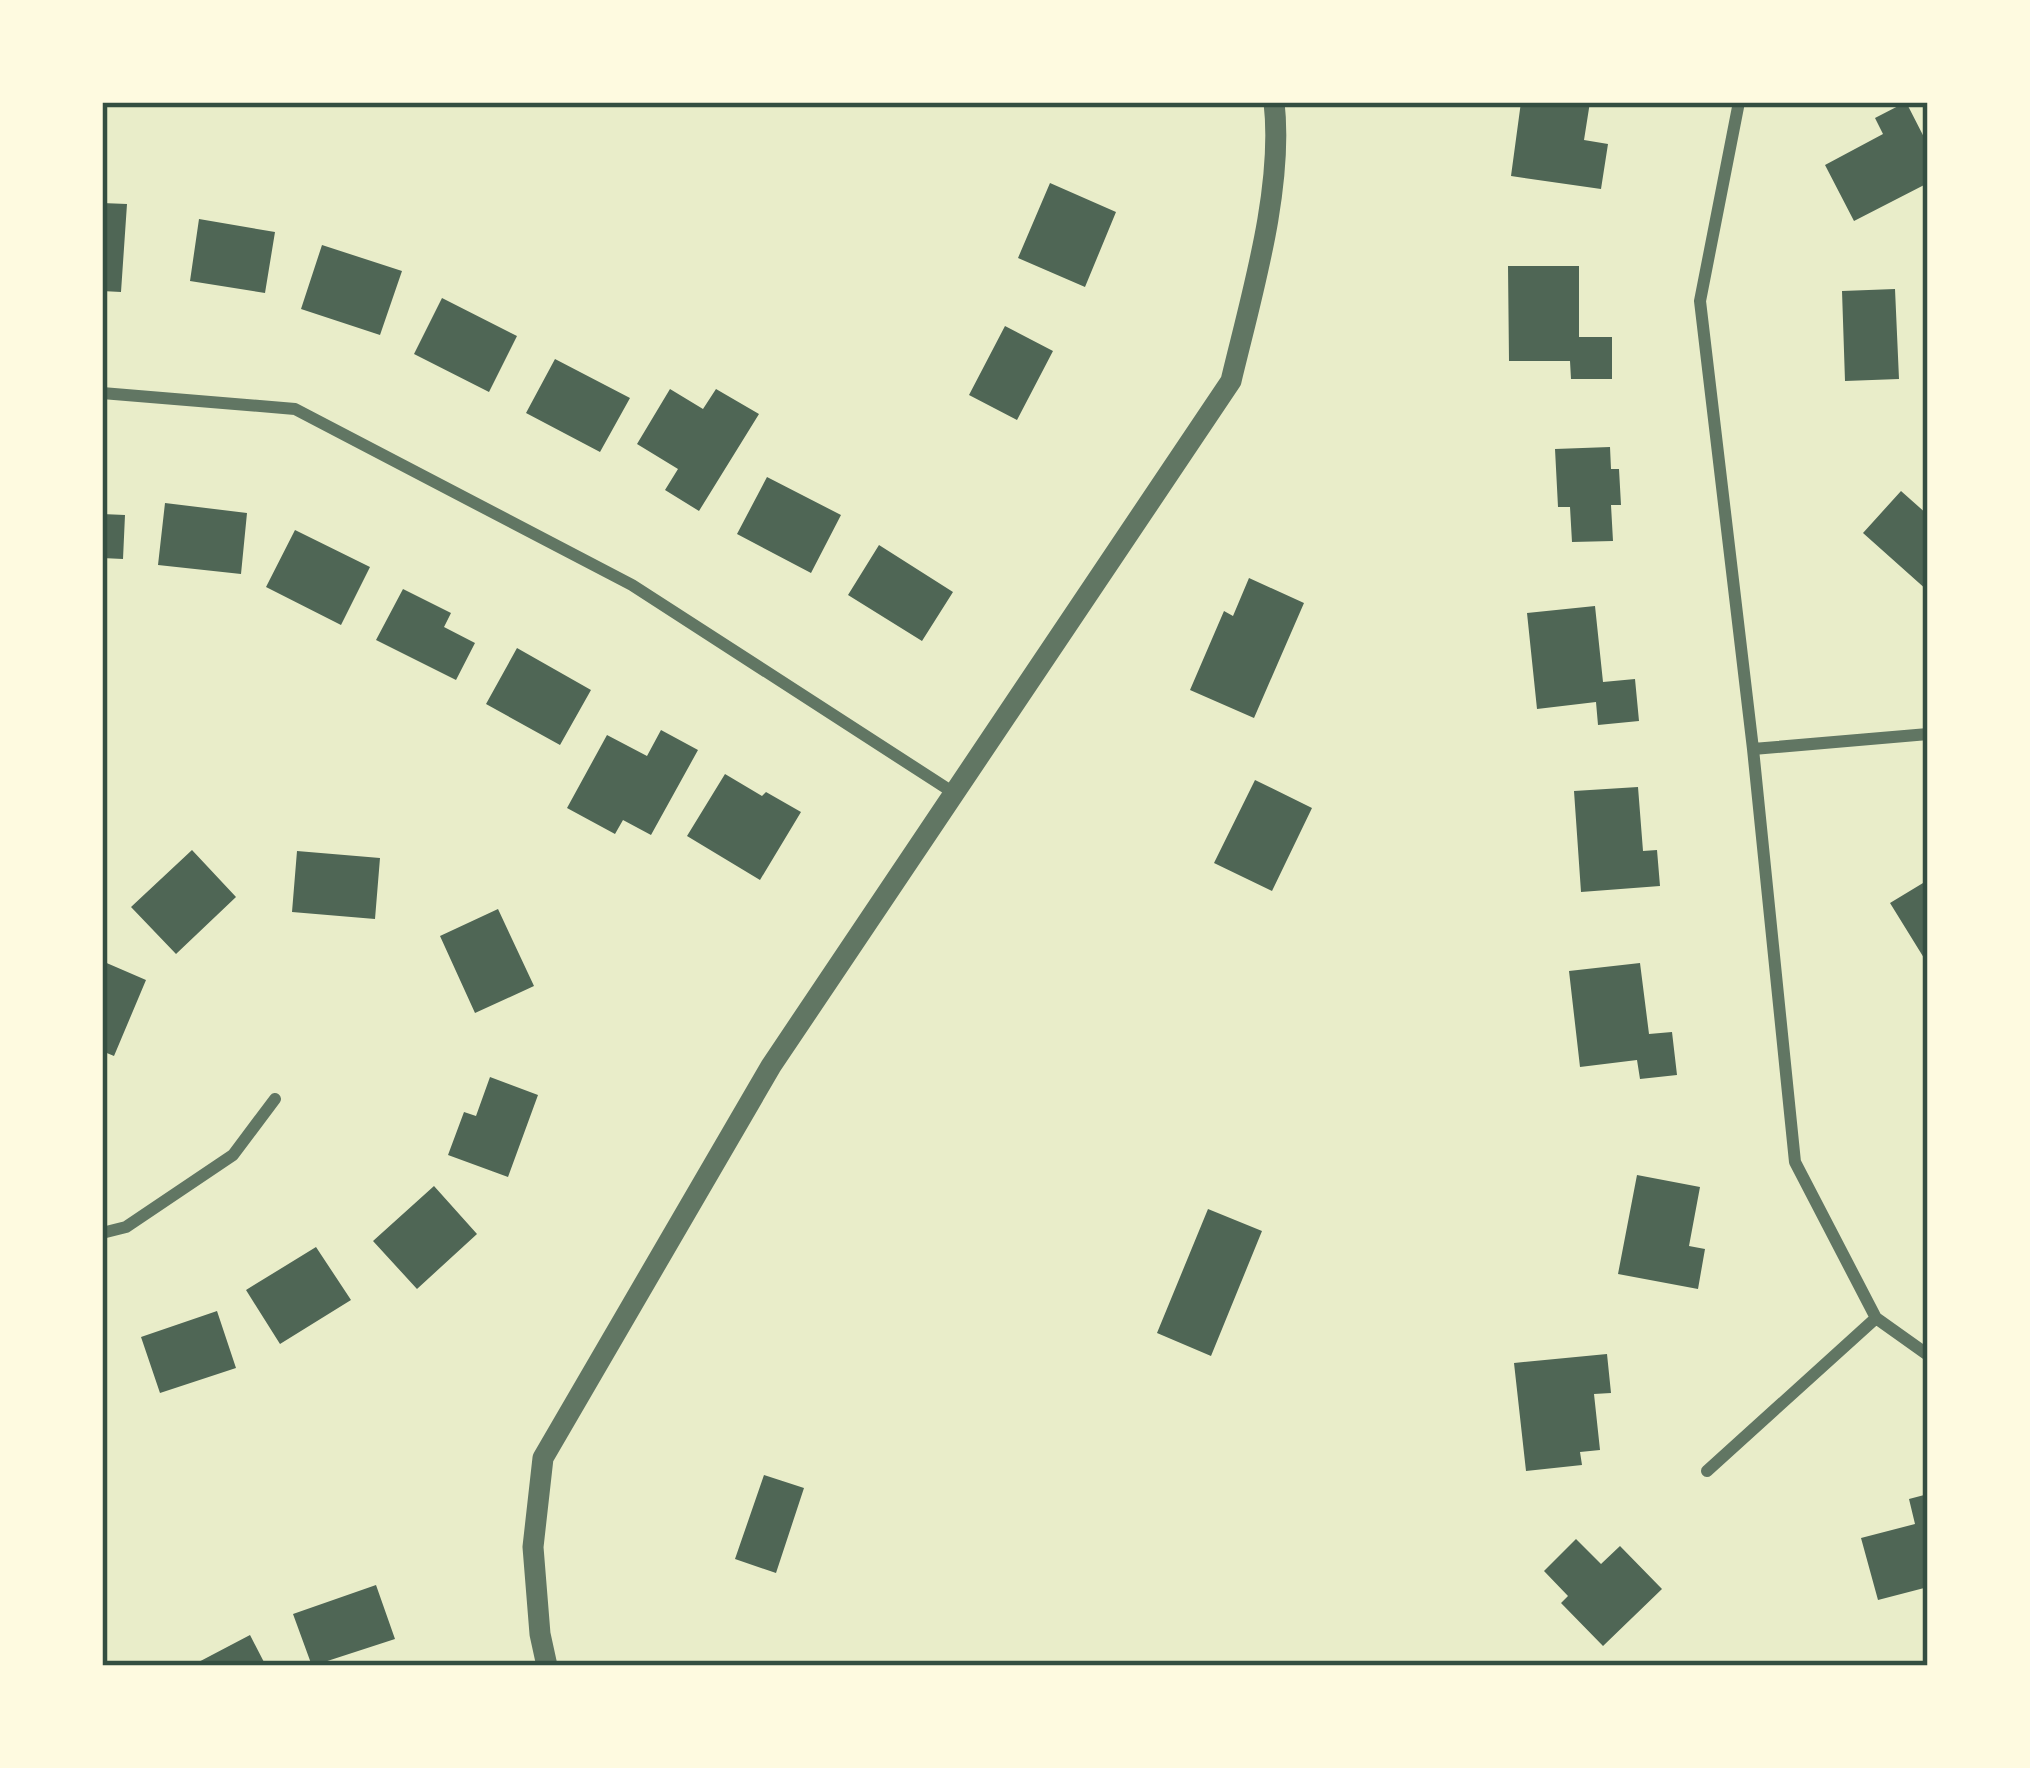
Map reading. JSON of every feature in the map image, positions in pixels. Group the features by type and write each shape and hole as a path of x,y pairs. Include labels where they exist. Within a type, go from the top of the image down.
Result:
{"street":[{"path":"547,1666 533,1547 543,1458 771,1066 1231,381 1262,252 1277,127 1274,102"},
{"path":"1739,102 1700,301 1795,1162 1876,1318 1928,1355"},
{"path":"102,393 295,409 632,585 954,793"},
{"path":"1753,749 1928,734"},
{"path":"102,1233 126,1227 233,1155 275,1099"},
{"path":"1707,1471 1876,1318"}],"building":[{"path":"1521,102 1590,102 1584,140 1608,144 1601,189 1511,176"},
{"path":"1906,102 1928,145 1928,183 1854,221 1825,165 1883,134 1875,118"},
{"path":"1050,183 1116,212 1085,287 1018,258"},
{"path":"102,203 127,204 121,292 102,291"},
{"path":"199,219 275,232 265,293 190,281"},
{"path":"322,245 402,271 380,335 301,309"},
{"path":"1508,266 1579,266 1579,337 1612,337 1612,379 1571,379 1570,361 1509,361"},
{"path":"1895,289 1899,379 1845,381 1842,291"},
{"path":"442,298 517,336 489,392 414,354"},
{"path":"1005,326 1053,351 1017,420 969,395"},
{"path":"555,359 630,398 600,452 526,413"},
{"path":"670,389 703,409 716,389 759,414 699,511 665,490 678,469 637,444"},
{"path":"1610,447 1611,469 1619,469 1621,505 1611,505 1613,541 1572,542 1570,507 1558,507 1555,449"},
{"path":"767,477 841,515 811,573 737,534"},
{"path":"1901,491 1928,515 1928,591 1863,533"},
{"path":"165,503 247,513 241,574 158,565"},
{"path":"102,514 125,515 123,559 102,558"},
{"path":"295,530 370,567 341,625 266,587"},
{"path":"879,545 953,592 922,641 848,595"},
{"path":"1249,578 1304,603 1254,718 1190,690 1224,611 1233,616"},
{"path":"403,589 451,613 444,627 475,643 456,680 376,640"},
{"path":"1595,606 1603,682 1635,679 1639,721 1598,725 1596,702 1537,709 1527,613"},
{"path":"517,648 591,690 560,745 486,704"},
{"path":"661,730 698,750 651,835 623,820 615,834 567,808 607,735 647,756"},
{"path":"725,774 801,812 760,880 687,836"},
{"path":"1255,780 1312,808 1272,891 1214,863"},
{"path":"1638,787 1643,851 1657,850 1660,886 1581,892 1574,791"},
{"path":"192,850 236,897 176,954 131,907"},
{"path":"297,851 380,858 375,919 292,912"},
{"path":"1928,880 1928,956 1924,958 1890,903"},
{"path":"498,909 534,986 475,1013 440,936"},
{"path":"102,961 146,980 114,1056 102,1051"},
{"path":"1640,963 1649,1034 1672,1032 1677,1075 1640,1079 1637,1060 1580,1067 1569,971"},
{"path":"490,1077 538,1095 508,1177 448,1155 464,1112 476,1116"},
{"path":"1637,1175 1700,1187 1689,1246 1705,1249 1698,1289 1618,1274"},
{"path":"434,1186 477,1234 417,1289 373,1241"},
{"path":"1208,1209 1262,1231 1211,1356 1157,1333"},
{"path":"316,1247 351,1300 280,1344 246,1290"},
{"path":"217,1311 236,1368 160,1393 141,1337"},
{"path":"1607,1354 1611,1393 1594,1394 1600,1450 1580,1452 1582,1465 1526,1471 1514,1363"},
{"path":"764,1475 804,1488 776,1573 735,1559"},
{"path":"1928,1494 1928,1587 1878,1600 1861,1538 1915,1524 1909,1499"},
{"path":"1576,1539 1601,1564 1620,1546 1662,1589 1603,1646 1561,1603 1568,1596 1544,1571"},
{"path":"376,1585 395,1639 312,1666 293,1614"},
{"path":"250,1635 266,1666 191,1666"}]}
